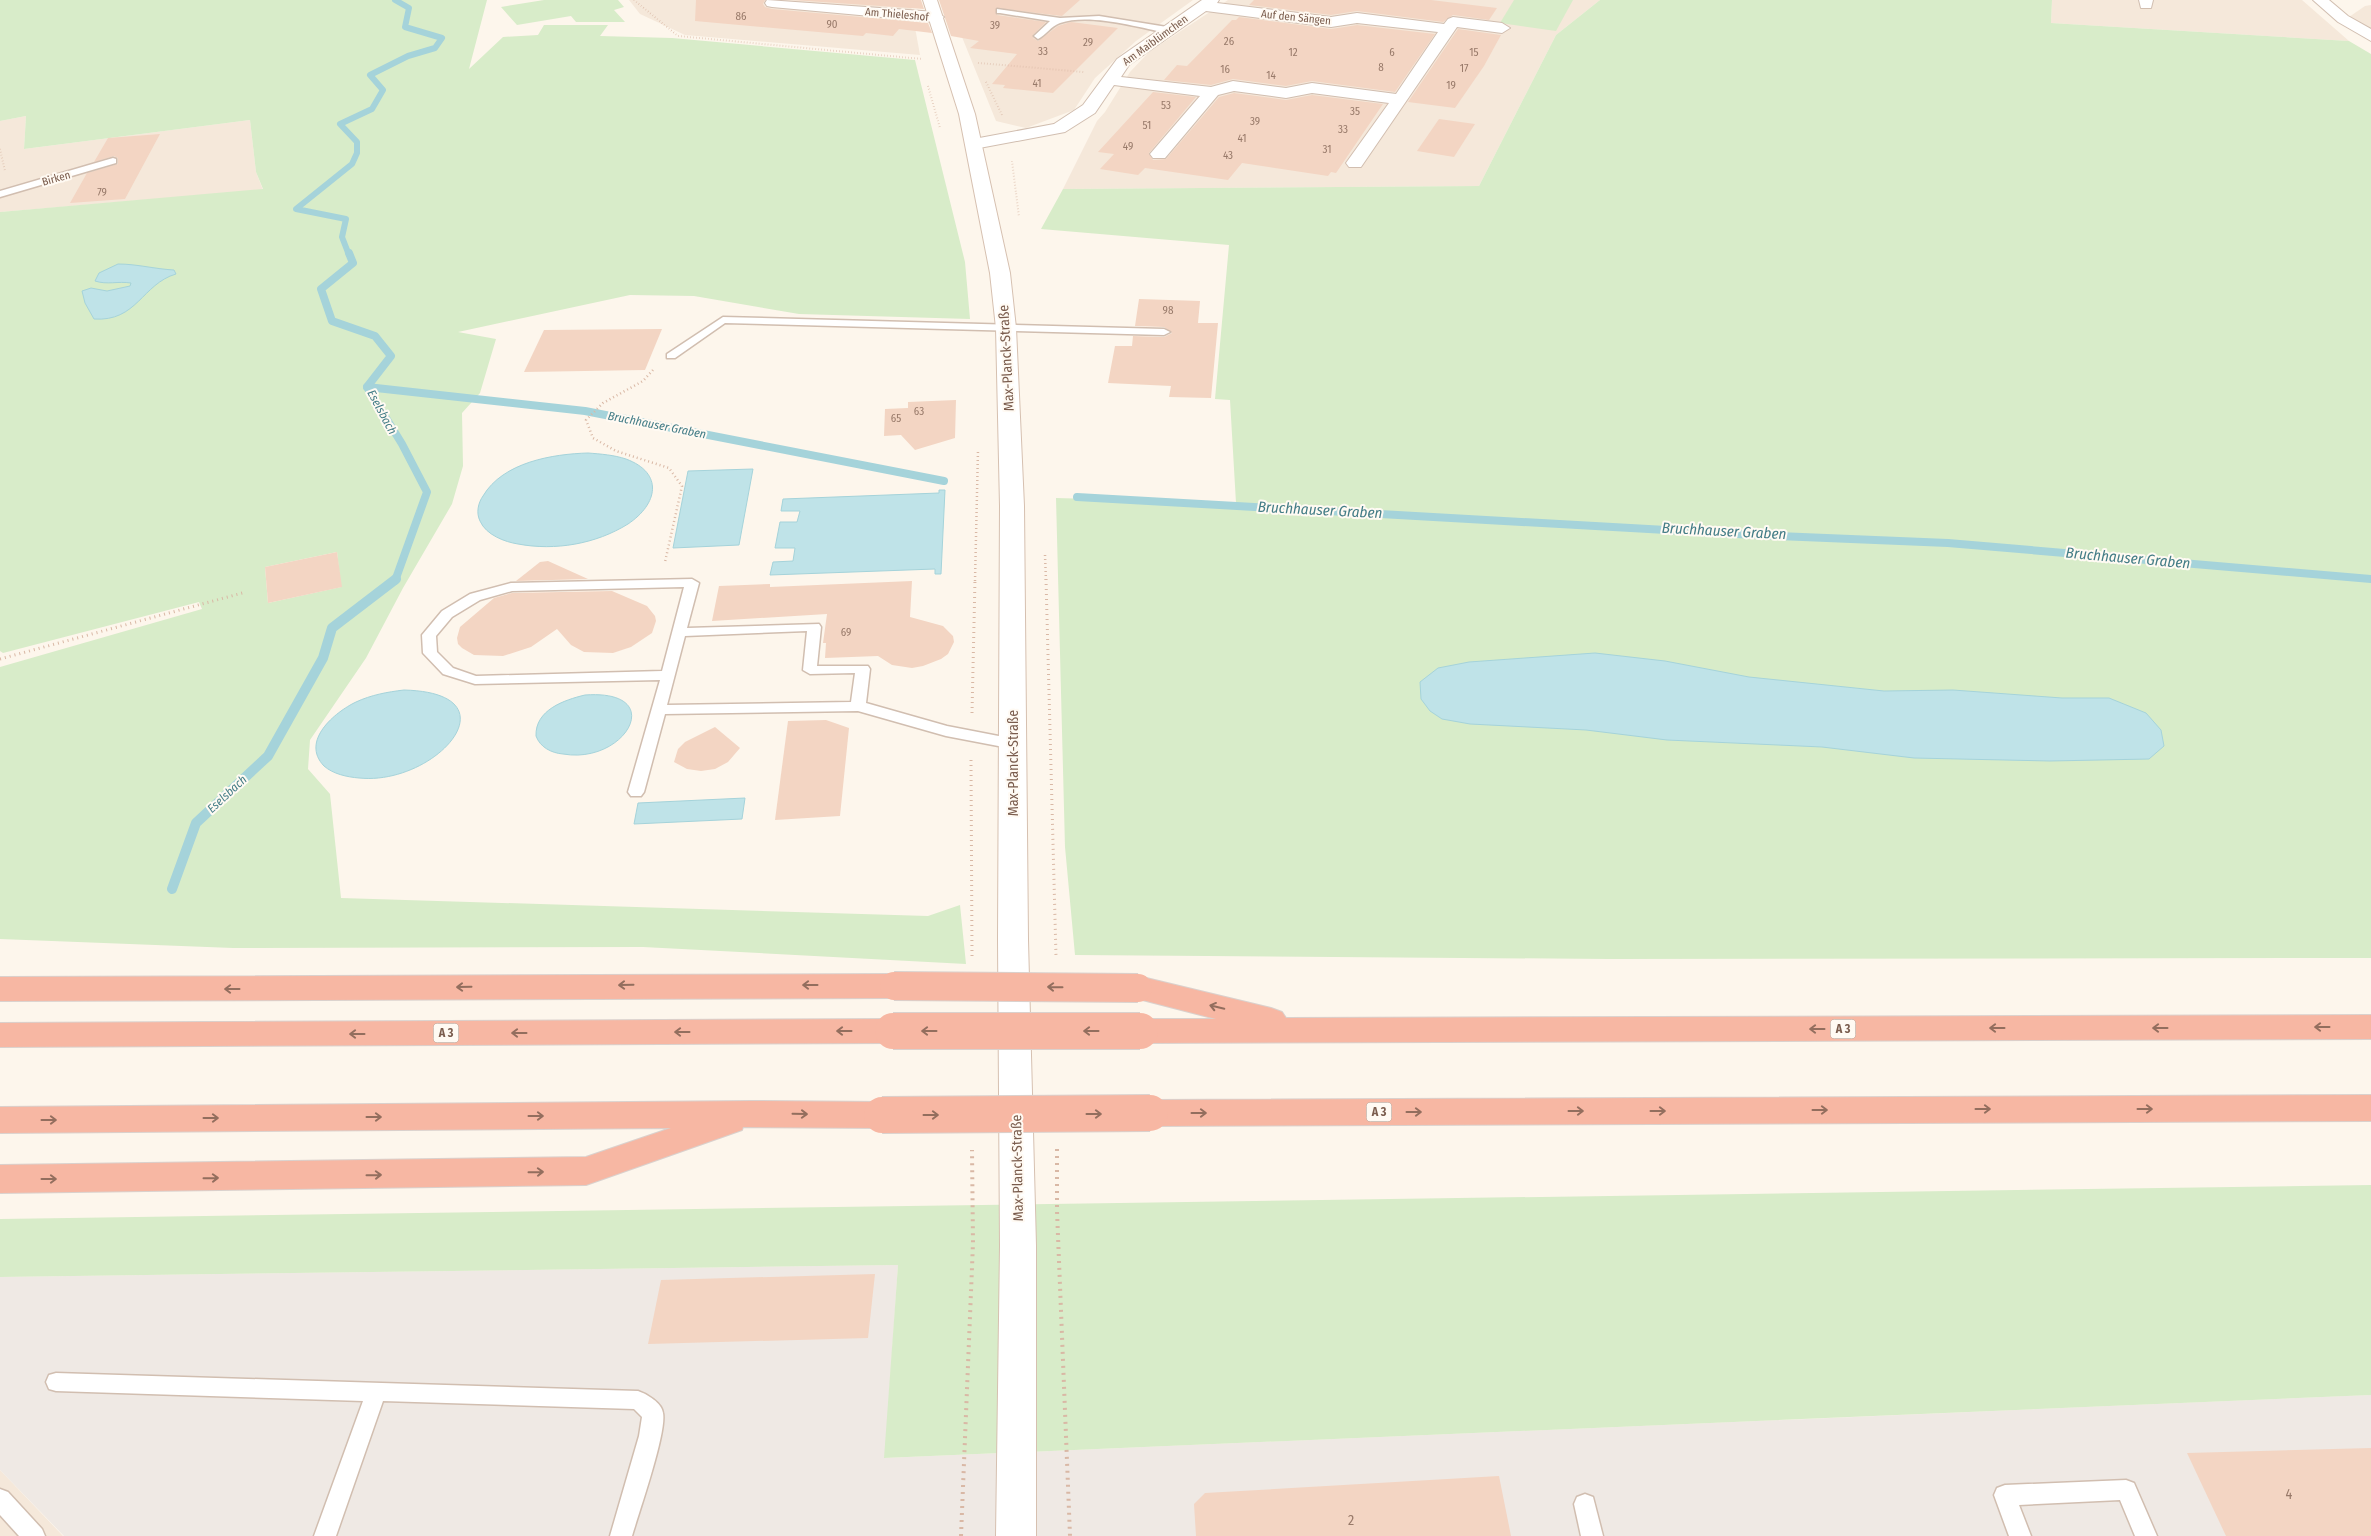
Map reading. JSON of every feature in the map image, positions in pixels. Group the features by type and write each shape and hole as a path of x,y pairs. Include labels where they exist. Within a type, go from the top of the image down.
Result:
{"highway":[{"path":"0,972 104,989"},
{"path":"0,989 894,986 1138,988 1316,1030"},
{"name":"A 3","path":"0,1035 2371,1027"},
{"name":"A 3","path":"0,1120 752,1114 2371,1108"},
{"path":"0,1179 586,1171 752,1114"}],"street":[{"name":"Am Thieleshof","path":"774,0 772,3 936,17"},
{"name":"Max-Planck-Straße","path":"930,0 967,114 974,144 1000,273 1006,328 1012,506 1014,744 1014,940 1018,1246 1016,1536"},
{"path":"2322,1 2346,0"},
{"path":"2322,1 2343,19 2371,36"},
{"name":"Am Maiblümchen","path":"974,144 1059,128 1089,110 1123,62 1208,3"},
{"name":"Auf den Sängen","path":"1208,3 1331,22 1357,18 1448,29 1453,22 1502,28"},
{"path":"1355,163 1448,29"},
{"path":"1111,77 1212,92 1233,86 1286,93 1312,88 1400,100"},
{"path":"1159,154 1212,92"}],"lane":[{"path":"1000,11 1060,20 1096,20 1171,27"},
{"path":"1113,16 1171,27"},
{"path":"1038,36 1051,24 1060,20"},
{"name":"Birken","path":"0,194 113,161"},
{"path":"671,356 723,320 1164,332"},
{"path":"636,792 681,632 692,583 511,587 475,597 447,614 429,634 430,652 448,671 475,680 668,675"},
{"path":"681,632 814,627 810,670 863,669 858,706"},
{"path":"659,710 858,706 946,731 1014,744"},
{"path":"56,1382 638,1400 652,1413 650,1436 621,1536"},
{"path":"325,1536 376,1392"},
{"path":"2020,1536 2005,1495 2126,1490 2146,1536"},
{"path":"0,1499 34,1536"},
{"path":"1585,1504 1592,1536"}],"path":[{"path":"634,0 678,36 1111,77"},
{"path":"920,59 923,68"},
{"path":"926,77 942,132"},
{"path":"661,584 682,486 669,468 616,451 593,438 586,420 603,403 643,381 660,363 671,356"},
{"path":"977,503 978,448"},
{"path":"0,659 246,592"}],"shaded area":[{"path":"629,0 910,0 920,55 685,35 640,14"},
{"path":"947,0 1193,0 1136,41 1095,78 1074,110 1026,128 996,121"},
{"path":"1228,0 1600,0 1556,35 1479,186 1063,189 1097,121 1105,112 1130,72 1149,52"},
{"path":"2052,0 2302,0 2349,41 2051,23"},
{"path":"2371,5 2371,30 2349,17 2365,6"},
{"path":"26,116 24,149 250,120 256,172 263,190 0,212 0,121"},
{"path":"898,1265 885,1458 2371,1395 2371,1536 64,1536 0,1470 0,1277"},
{"path":"0,1470 63,1536 0,1536"}],"green space":[{"path":"0,0 487,0 469,69 503,37 538,35 544,25 608,25 600,36 672,38 915,60 965,262 970,319 799,314 694,296 630,295 458,332 496,339 480,393 462,413 463,466 452,504 403,588 366,658 310,740 308,769 330,794 341,898 928,916 960,905 966,964 643,947 233,948 0,939 0,667 202,609 199,602 3,653 0,651 0,212 263,189 256,172 250,120 24,149 26,116 0,121","holes":["337,552 341,587 268,603 265,567"]},
{"path":"544,0 618,0 624,7 614,10 625,22 576,22 571,16 517,25 501,7"},
{"path":"1514,0 1573,0 1556,31 1500,23"},
{"path":"1600,0 2052,0 2051,23 2349,41 2371,54 2371,958 1609,959 1075,955 1065,847 1056,498 1236,503 1230,400 1215,399 1229,245 1041,229 1063,189 1479,186 1556,35"},
{"path":"2371,1185 2371,1395 884,1458 898,1265 0,1277 0,1219"}],"water":[{"path":"118,264 174,270 176,274 164,279 130,309 120,315 94,319 85,303 82,291 91,288 107,291 130,286 131,283 95,281 99,273"},
{"path":"588,453 626,459 647,472 651,480 651,498 646,507 628,524 603,537 589,541 546,547 507,542 491,534 483,526 478,515 480,502 492,484 503,475 530,462 545,458"},
{"path":"753,469 739,545 673,548 688,471"},
{"path":"939,490 945,490 941,574 935,574 935,569 770,575 773,562 793,561 795,548 775,548 780,522 797,522 800,511 781,511 783,499 939,493"},
{"path":"1595,653 1665,661 1749,677 1884,691 1953,690 2062,698 2109,698 2146,713 2161,730 2164,746 2149,759 2050,761 1914,758 1822,747 1667,740 1586,730 1470,724 1442,719 1430,711 1421,699 1420,682 1438,668 1469,662"},
{"path":"404,690 438,695 456,706 460,721 453,738 437,754 415,768 388,777 350,777 336,773 324,766 318,756 316,747 318,737 330,720 362,700 379,694"},
{"path":"585,695 611,696 626,703 632,714 629,726 620,739 605,749 585,754 563,754 550,751 543,746 536,736 540,719 560,703"},
{"path":"745,798 742,819 634,824 638,803"}],"building":[{"path":"696,0 765,0 763,4 765,7 772,9 928,23 932,33 899,29 893,36 866,33 863,36 695,21"},
{"path":"793,0 921,0 924,9"},
{"path":"939,0 1080,0 1062,16 996,8 997,15 1046,22 1033,35 1033,38 1038,41 1058,26 1071,22 1118,28 1053,93 1003,88 1005,85 992,84 1017,54 970,48 979,41 951,36"},
{"path":"1254,0 1431,0 1497,8 1489,20 1453,15 1443,22 1357,11 1331,15 1249,5"},
{"path":"1239,17 1331,29 1357,25 1435,34 1395,92 1312,81 1286,86 1233,79 1211,85 1164,80 1177,65 1187,66 1232,20 1236,20"},
{"path":"1458,29 1501,35 1484,66 1455,108 1408,102"},
{"path":"1153,92 1196,97 1149,153 1153,160 1166,159 1219,97 1234,93 1286,100 1312,95 1383,104 1336,173 1331,172 1328,176 1242,163 1228,180 1145,168 1138,175 1100,169 1114,154 1098,152"},
{"path":"1439,119 1475,124 1454,157 1417,151"},
{"path":"160,134 125,199 70,203 87,173 118,164 118,158 114,156 94,162 108,138"},
{"path":"1139,299 1200,301 1198,323 1218,323 1211,398 1169,397 1171,386 1108,383 1115,346 1132,346 1133,336 1164,337 1172,333 1164,327 1135,326"},
{"path":"662,329 645,370 524,372 544,330"},
{"path":"956,400 955,438 915,450 901,435 884,436 885,409 908,408 908,402"},
{"path":"337,552 342,587 268,603 265,567"},
{"path":"548,561 588,579 516,581 540,562"},
{"path":"912,581 910,617 943,626 953,636 954,642 948,654 923,666 912,668 892,665 878,656 825,658 826,643 823,643 827,614 712,621 719,586 770,584 770,587"},
{"path":"612,591 647,606 655,616 656,621 652,633 631,647 613,653 584,652 571,645 557,629 531,647 503,656 474,655 458,644 457,638 460,627 494,598 512,593"},
{"path":"826,720 849,728 840,816 775,820 788,721"},
{"path":"715,727 740,748 728,762 715,769 701,771 687,769 674,762 678,749 685,742"},
{"path":"875,1274 868,1338 648,1344 661,1280"},
{"path":"2371,1448 2371,1536 2226,1536 2187,1453"},
{"path":"1499,1476 1511,1536 1196,1536 1194,1504 1205,1493"}],"waterway":[{"name":"Eselsbach","path":"349,255 342,237 346,219 296,209 352,164 357,153 357,142 340,124 372,109 383,90 370,75 408,56 435,48 442,38 405,27 409,8 395,0"},
{"name":"Eselsbach","path":"349,253 353,263 321,289 332,321 375,336 391,356 367,387"},
{"name":"Bruchhauser Graben","path":"367,387 585,411 944,481"},
{"name":"Eselsbach","path":"367,387 402,444 427,492 396,579"},
{"name":"Bruchhauser Graben","path":"1077,497 1755,535 1948,543 2371,579"},
{"name":"Eselsbach","path":"172,889 196,823 268,756 323,658 332,628 396,579"}]}
